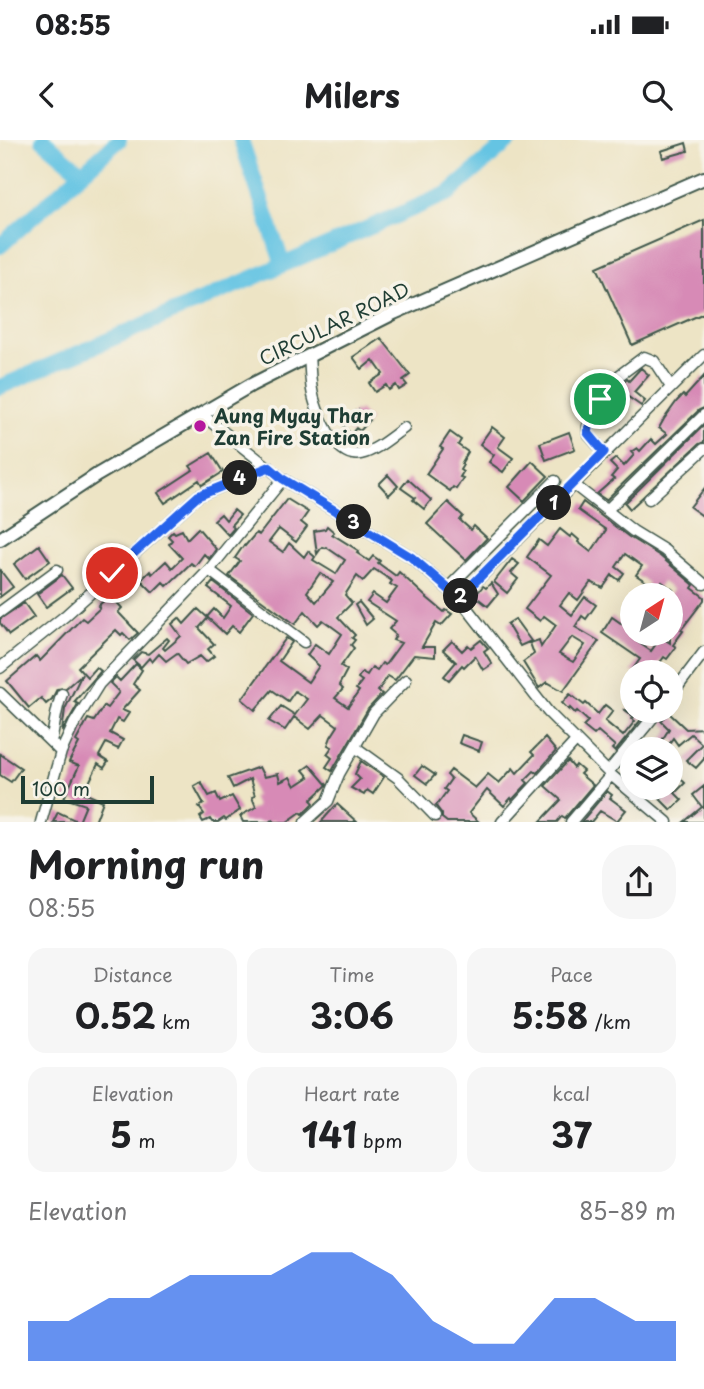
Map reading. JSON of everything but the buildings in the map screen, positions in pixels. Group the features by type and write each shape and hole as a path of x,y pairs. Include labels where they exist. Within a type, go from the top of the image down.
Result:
{"main road":[{"name":"CIRCULAR ROAD","path":"0,539 97,475 251,384 394,313 704,178"}],"street":[{"path":"459,598 704,355"},
{"path":"309,356 312,390 322,422 339,447 350,454 361,454 380,446 404,428"},
{"path":"604,452 588,433 588,426 609,383 644,357 654,361 671,387"},
{"path":"201,414 283,479 411,557 459,598 548,712 610,773 667,822"},
{"path":"607,510 704,415"},
{"path":"649,499 704,449"},
{"path":"0,668 65,616 198,496 269,467"},
{"path":"41,822 61,752 74,724 99,684 209,570 283,479"},
{"path":"448,589 555,481"},
{"path":"573,484 664,550 704,584"},
{"path":"0,612 57,570"},
{"path":"209,570 304,642"},
{"path":"683,680 704,652"},
{"path":"305,822 328,801 339,774 374,713 406,680"},
{"path":"0,693 61,752"},
{"path":"51,742 57,705 62,694"},
{"path":"571,822 649,723"},
{"path":"502,822 576,741"},
{"path":"355,747 398,778 435,816"}],"waterway":[{"path":"43,140 82,173"},
{"path":"0,246 119,140"},
{"path":"241,140 283,265"},
{"path":"0,387 449,193 510,140"}],"place":[{"name":"Aung Myay Thar Zan Fire Station","path":"200,426"}],"route":[{"path":"112,573 198,496 269,467 283,479 411,557 459,598 604,452 588,433 588,426 600,399"}]}
